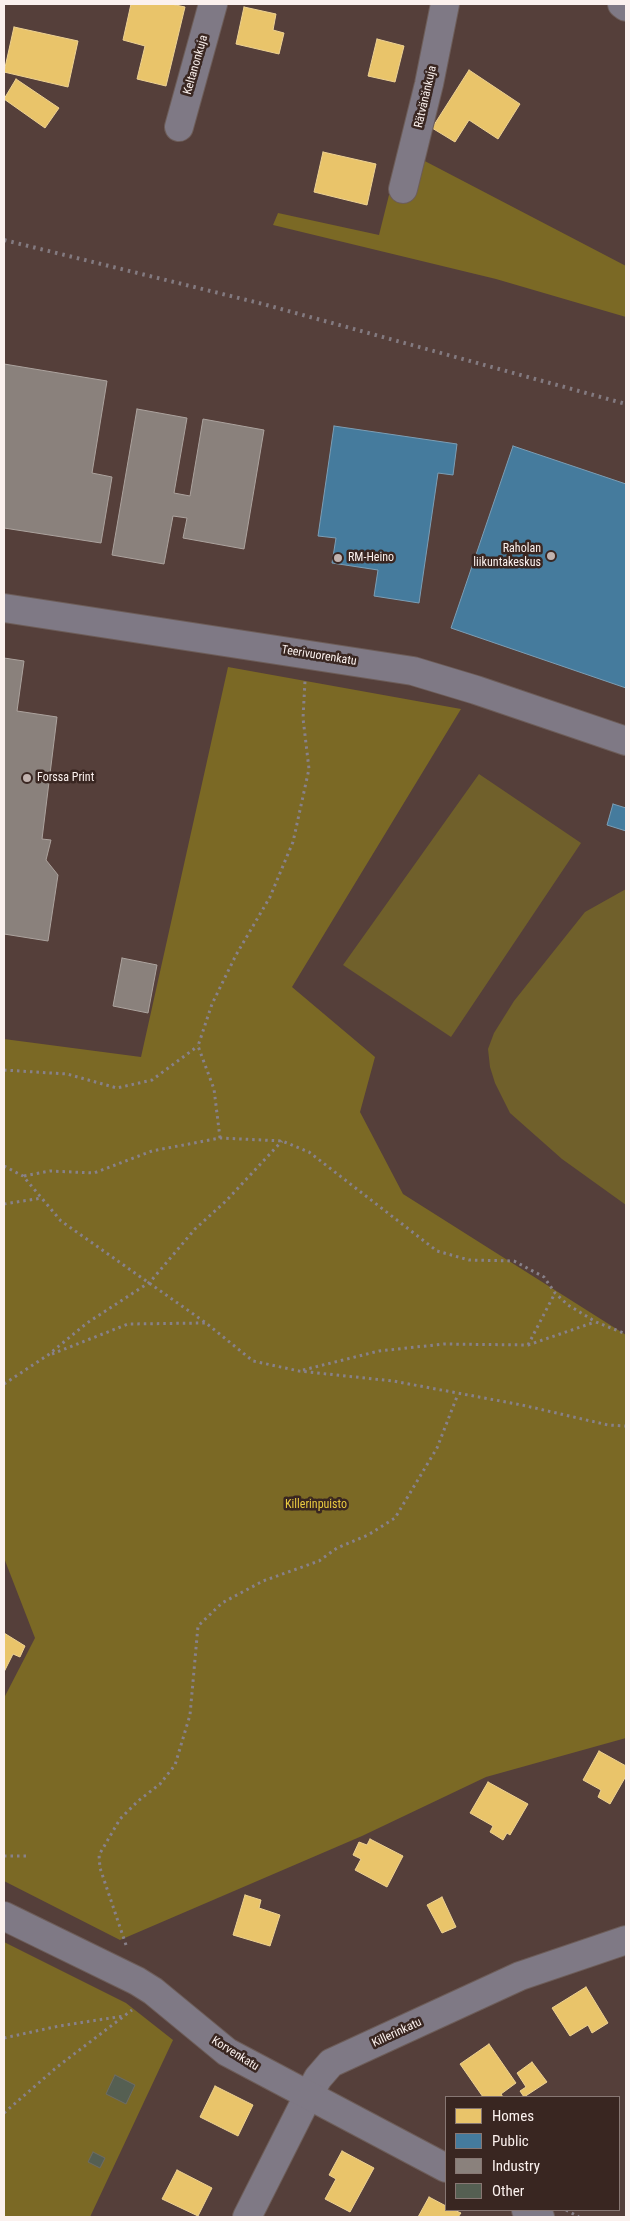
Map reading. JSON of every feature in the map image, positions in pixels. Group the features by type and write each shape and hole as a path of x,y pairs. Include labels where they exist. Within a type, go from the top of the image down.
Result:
{"street":[{"name":"Keltanonkuja","path":"179,127 213,4"},
{"name":"Rätvänänkuja","path":"403,189 430,84 445,4"},
{"path":"622,4 626,6"},
{"name":"Teerivuorenkatu","path":"4,608 430,675 626,741"},
{"name":"Korvenkatu","path":"4,1916 154,1991 227,2052 445,2167"},
{"name":"Killerinkatu","path":"247,2217 308,2096 318,2078 331,2063 520,1976 626,1940"},
{"path":"528,2211 540,2217"}],"path":[{"path":"4,1070 67,1074 117,1088 152,1080 198,1046 212,1004 236,955 270,897 293,842 310,769 303,718 306,654"},
{"path":"198,1046 214,1088 220,1138"},
{"path":"24,1176 50,1171 94,1173 152,1152 220,1138 282,1141 309,1152 438,1251 470,1260 514,1261 544,1277 568,1305 596,1322 626,1334"},
{"path":"4,1384 48,1355 87,1323 150,1282 195,1229 226,1201 282,1141"},
{"path":"4,1166 24,1176 61,1221 150,1282 206,1323 253,1361 299,1371 393,1380 608,1424 626,1426"},
{"path":"4,1204 42,1198"},
{"path":"528,1345 556,1293"},
{"path":"299,1371 379,1351 444,1344 528,1345 596,1322"},
{"path":"48,1355 128,1324 206,1323"},
{"path":"127,1946 100,1868 99,1855 120,1819 138,1801 160,1784 175,1764 190,1715 198,1626 222,1602 263,1581 319,1561 337,1548 368,1535 395,1518 437,1448 458,1394"},
{"path":"4,1856 28,1856"},
{"path":"4,2113 57,2067 125,2016 154,1991"},
{"path":"4,2038 58,2026 125,2016"},
{"path":"567,2211 579,2217"}],"shaded area":[{"path":"479,774 581,843 451,1037 343,965"},
{"path":"626,889 626,1205 562,1159 510,1113 495,1083 490,1067 488,1049 494,1033 514,1001 585,912"}],"green space":[{"path":"419,158 626,266 626,317 496,279 273,225 278,213 379,235 389,195 411,199"},
{"name":"Killerinpuisto","path":"228,667 461,709 292,987 375,1057 360,1112 403,1194 626,1335 626,1738 486,1777 362,1836 120,1940 4,1881 4,1698 35,1638 4,1558 4,1039 141,1057"},
{"path":"4,1942 126,2003 173,2040 90,2217 4,2217"}],"building: Homes":[{"path":"131,4 171,4 185,7 166,86 137,79 145,46 123,40"},
{"path":"244,7 276,14 273,30 284,33 279,54 236,44"},
{"path":"14,27 78,41 68,87 4,72"},
{"path":"377,39 404,46 395,82 368,76"},
{"path":"469,70 520,104 498,139 469,120 455,142 432,128"},
{"path":"16,79 59,108 45,128 4,99"},
{"path":"323,152 376,164 367,205 314,192"},
{"path":"4,1633 25,1646 20,1657 13,1654 4,1672"},
{"path":"599,1751 626,1766 626,1776 610,1804 598,1797 601,1790 583,1780"},
{"path":"488,1782 528,1804 510,1835 507,1833 503,1840 490,1832 493,1826 470,1813"},
{"path":"370,1839 403,1856 387,1887 355,1870 361,1859 353,1855 359,1842 367,1845"},
{"path":"245,1895 261,1900 259,1908 280,1915 270,1946 233,1935"},
{"path":"442,1897 456,1927 442,1933 427,1905"},
{"path":"586,1987 608,2023 592,2033 588,2025 570,2036 552,2008"},
{"path":"489,2044 516,2083 501,2094 502,2096 482,2096 460,2064"},
{"path":"532,2062 547,2082 523,2096 520,2091 526,2087 517,2073"},
{"path":"215,2086 253,2105 238,2136 200,2117"},
{"path":"342,2151 374,2168 350,2212 325,2199 336,2179 329,2175"},
{"path":"177,2170 212,2188 198,2216 162,2199"},
{"path":"429,2197 445,2205 445,2211 461,2213 458,2217 418,2217"}],"building: Public":[{"path":"334,426 457,444 453,475 438,473 419,603 374,596 378,570 332,563 336,538 318,536"},
{"name":"Raholan liikuntakeskus","path":"513,446 626,484 626,688 451,628"},
{"path":"613,804 626,808 626,831 607,825"}],"building: Industry":[{"path":"4,364 107,381 92,473 112,477 101,543 4,528"},
{"path":"137,409 187,418 174,493 190,496 203,419 264,430 244,549 183,538 187,518 173,516 164,564 112,555"},
{"name":"Forssa Print","path":"4,658 24,661 17,711 57,717 42,839 51,840 46,860 58,875 48,941 4,934"},
{"path":"122,958 157,965 148,1013 113,1006"}],"building: Other":[{"path":"115,2075 135,2085 126,2104 106,2094"},
{"path":"93,2152 105,2158 100,2168 88,2162"}],"railway":[{"path":"4,240 263,304 626,404"}],"place":[{"name":"Raholan liikuntakeskus","path":"551,556"},
{"name":"RM-Heino","path":"338,558"},
{"name":"Forssa Print","path":"27,778"}]}
